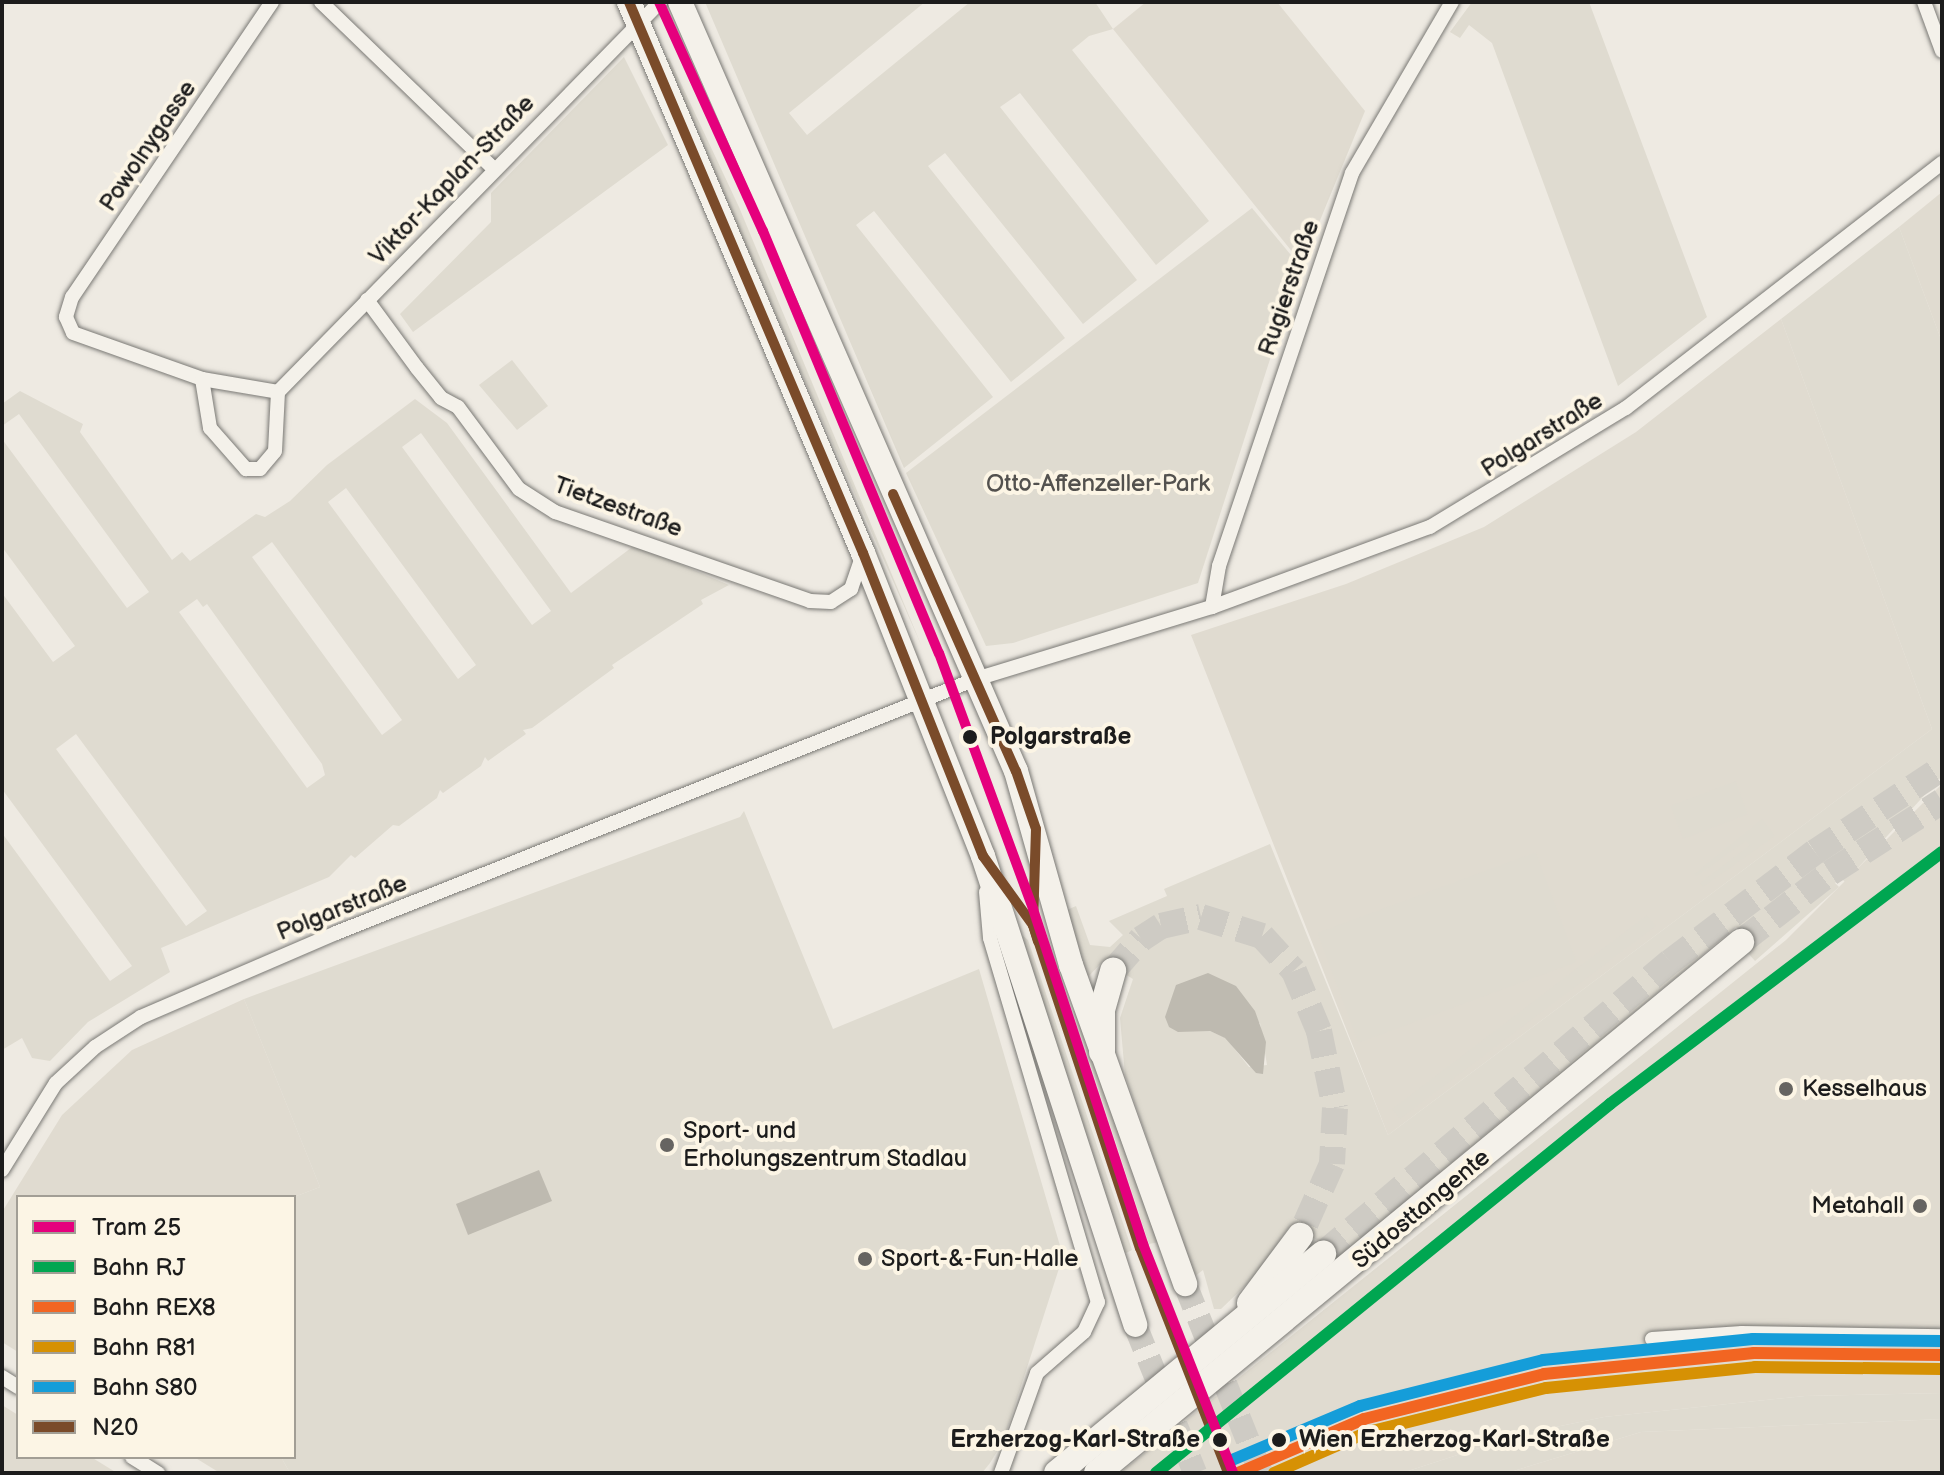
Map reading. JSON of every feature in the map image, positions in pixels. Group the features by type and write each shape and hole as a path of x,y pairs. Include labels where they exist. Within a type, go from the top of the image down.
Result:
{"highway":[{"name":"Südosttangente","path":"1097,1473 1741,942"},
{"path":"1102,1052 1102,1010 1113,971"},
{"path":"1243,1321 1255,1292 1300,1236"},
{"name":"Südosttangente","path":"1057,1473 1323,1254"}],"main road":[{"path":"680,2 976,679 1036,829 1071,965 1185,1284"},
{"path":"633,13 863,553 983,856 1135,1325"}],"street":[{"name":"Powolnygasse","path":"202,379 73,333 66,317 72,297 272,2"},
{"path":"321,2 493,168"},
{"name":"Viktor-Kaplan-Straße","path":"278,392 493,168 633,13 660,2"},
{"name":"Rugierstraße","path":"1212,607 1219,566 1352,173 1452,2"},
{"path":"1924,2 1942,51"},
{"name":"Polgarstraße","path":"2,1170 56,1083 95,1047 141,1017 336,933 976,679 1212,607 1430,527 1551,457 1626,408 1942,163"},
{"name":"Tietzestraße","path":"367,300 441,398 458,407 519,489 555,512 810,601 831,602 851,589 863,553"},
{"path":"202,379 278,392 275,451 260,469 246,469 210,428 202,379"},
{"path":"983,856 990,938 1096,1286 1094,1318 1037,1373 1001,1473"},
{"path":"1652,1339 1742,1333 1942,1336"},
{"path":"135,1459 158,1473"}],"shaded area":[{"path":"1146,2 1277,2 1365,111 1302,264 1113,29"},
{"path":"1942,192 1942,342 1899,227"},
{"path":"1781,319 1932,729 1388,1135 1191,635 1346,584 1484,527 1636,432"},
{"path":"1942,784 1942,1393 1805,1396 1604,1417 1522,1434 1402,1473 1120,1473 1786,940"},
{"path":"1208,973 1236,986 1255,1011 1266,1042 1263,1074 1256,1073 1225,1038 1210,1031 1178,1032 1169,1027 1165,1017 1176,985"},
{"path":"244,999 320,1187 296,1196 16,1195 16,1351 2,1342 2,1212 62,1115 132,1050"},
{"path":"539,1170 552,1201 468,1235 456,1204"},
{"path":"2,1405 16,1414 16,1459 94,1459 117,1473 2,1473"},
{"path":"1942,1419 1942,1473 1507,1473 1641,1432"},
{"path":"197,1459 282,1459 290,1473 220,1473"}],"green space":[{"path":"705,2 925,2 789,113 807,135 970,2 1095,2 1113,29 1089,36 1072,50 1209,221 1156,265 1020,93 1000,107 1137,280 1083,324 945,153 928,166 1065,338 1011,382 874,211 856,225 993,397 904,468"},
{"path":"1472,2 1589,2 1707,317 1618,386 1492,43 1469,25 1460,38 1450,32"},
{"path":"624,57 668,145 413,332 400,314 491,222 491,193"},
{"path":"669,58 739,207 922,647 664,60"},
{"name":"Otto-Affenzeller-Park","path":"1252,208 1300,266 1198,583 1013,643 986,646 906,473"},
{"path":"1899,227 1942,342 1942,776 1845,882 1841,878 1835,883 1839,887 1755,961 1748,953 1754,948 1736,927 1336,1262 1317,1240 1290,1226 1252,1279 1221,1309 1214,1309 1203,1270 1195,1276 1125,1075 1120,1018 1133,979 1103,961 1088,977 1067,910 1076,906 1090,945 1110,947 1123,935 1109,921 1167,896 1164,889 1270,844 1388,1135 1932,729 1781,319","holes":["1260,1023 1267,1065 1249,1067 1226,1038 1210,1031"]},
{"path":"512,360 548,406 517,430 479,385"},
{"path":"20,391 83,424 80,432 172,560 182,552 190,561 256,514 265,517 290,501 327,465 415,399 447,423 571,593 635,545 729,585 701,600 703,604 612,665 614,668 532,728 523,730 526,734 488,761 485,757 481,766 443,793 440,790 437,798 399,826 393,825 355,858 351,855 329,877 161,948 170,972 88,1022 50,1061 32,1058 22,1038 2,1050 2,833 110,981 132,966 2,789 2,593 53,662 75,646 2,547 2,439 127,608 149,592 19,414 2,426 2,404","holes":["421,433 551,611 532,625 402,447","346,488 476,665 458,679 328,502","272,542 402,720 382,735 252,557","197,599 203,607 207,604 322,764 325,775 307,788 179,612","76,734 207,911 186,926 56,749"]},
{"path":"1736,781 1748,814 1683,839 1670,806"},
{"name":"Sport- und Erholungszentrum Stadlau","path":"744,811 833,1029 979,969 1063,1256 1003,1442 990,1463 982,1473 290,1473 282,1459 296,1459 296,1196 320,1187 244,999 740,817"},
{"path":"1762,819 1775,836 1703,887 1700,883 1750,845 1746,841 1696,877 1694,874"},
{"path":"1536,852 1577,962 1358,1043 1317,933"},
{"path":"1647,915 1656,926 1400,1119 1392,1109"},
{"path":"1022,935 1028,940 1132,1250 1120,1256"},
{"path":"1073,1011 1077,1011 1159,1242 1149,1244"},
{"path":"1942,1393 1942,1419 1641,1432 1507,1473 1402,1473 1522,1434 1604,1417 1805,1396"}],"tunnel":[{"path":"1323,1254 1670,962 1815,852 1942,768"},
{"path":"1741,942 1830,873 1942,801"},
{"path":"1113,971 1141,939 1161,926 1201,917 1262,936 1294,971 1319,1031 1335,1108 1332,1164 1300,1236"},
{"path":"1185,1284 1261,1473"},
{"path":"1135,1325 1195,1473"}],"tram line":[{"name":"25","path":"659,2 763,231 939,653 1033,909 1143,1244 1233,1473"}],"rail line":[{"name":"RJ","path":"1156,1473 1610,1104 1942,852"},
{"name":"S80","path":"1232,1460 1360,1406 1543,1360 1753,1339 1942,1341"},
{"name":"REX8","path":"1238,1473 1364,1419 1544,1374 1754,1353 1942,1355"},
{"name":"R81","path":"1274,1473 1368,1432 1546,1388 1755,1367 1942,1369"}],"transit line":[{"name":"N20","path":"629,2 863,553 983,856 1033,925 1140,1248 1228,1473"},
{"name":"N20","path":"893,494 1016,771 1036,829 1033,925 1038,941"}],"place":[{"name":"Polgarstraße","path":"970,737"},
{"name":"Kesselhaus","path":"1786,1089"},
{"name":"Sport- und Erholungszentrum Stadlau","path":"667,1145"},
{"name":"Metahall","path":"1920,1206"},
{"name":"Sport-&-Fun-Halle","path":"865,1259"},
{"name":"Erzherzog-Karl-Straße","path":"1220,1440"},
{"name":"Wien Erzherzog-Karl-Straße","path":"1279,1440"}]}
